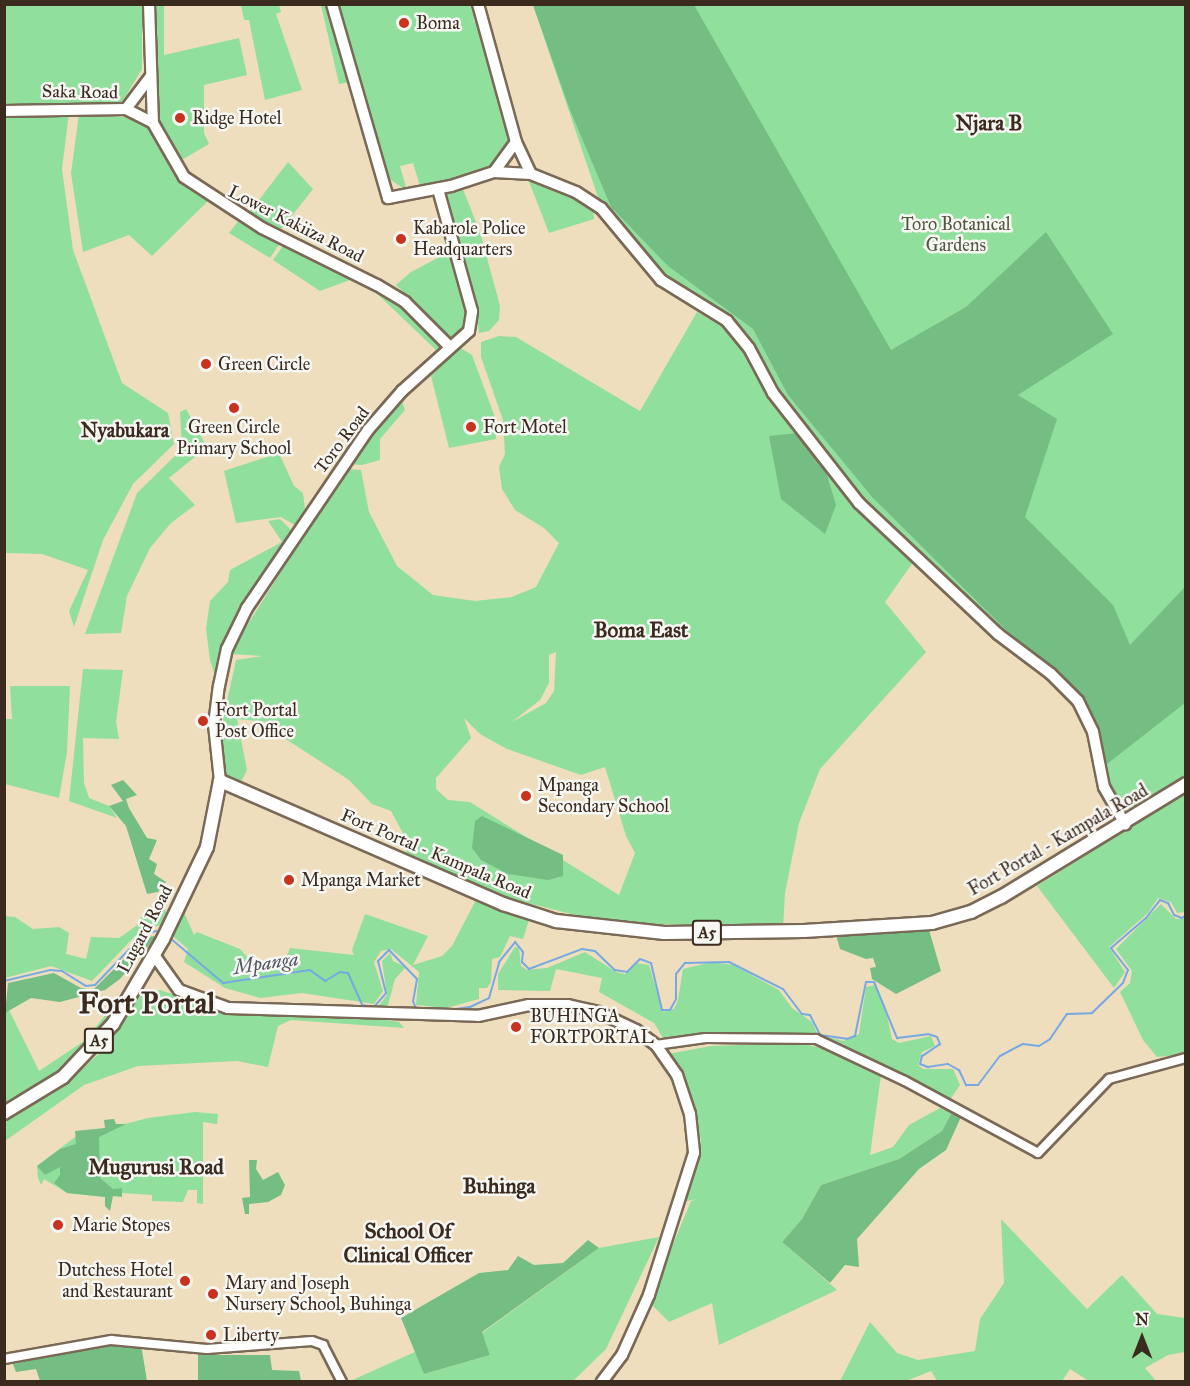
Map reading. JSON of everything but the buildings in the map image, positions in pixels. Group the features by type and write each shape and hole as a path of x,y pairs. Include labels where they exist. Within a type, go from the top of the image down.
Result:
{"highway":[{"name":"Fort Portal - Kampala Road","path":"220,781 503,904 556,921 664,933 804,931 932,923 971,912 1001,897 1125,824 1185,784"},
{"name":"Lugard Road","path":"4,1113 47,1089 86,1056 112,1024 154,955 207,847 220,781"}],"main road":[{"name":"Lower Kakiiza Road","path":"149,4 153,123 177,166 197,188 284,240 377,285 405,302 449,346"},
{"path":"332,4 388,198 438,189 494,172 531,174 576,192 601,208 661,280 727,321 749,348 779,402 859,503 998,634 1051,674 1078,701 1092,732 1104,787 1125,824"},
{"path":"478,4 516,142 531,174"},
{"path":"126,109 151,76"},
{"name":"Saka Road","path":"4,111 126,109 153,123"},
{"path":"494,172 516,142"},
{"name":"Toro Road","path":"220,781 214,725 219,686 227,649 248,608 342,463 402,391 449,346 469,331 472,311 438,189"},
{"path":"154,955 179,990 228,1008 478,1016 529,1005 568,1005 598,1012 636,1030 656,1045 669,1061 684,1094 690,1114 694,1153 649,1295 622,1354 602,1382"}],"street":[{"path":"656,1045 716,1038 816,1039 905,1081 1038,1154 1109,1079 1185,1058"},
{"path":"4,1359 111,1340 207,1349 312,1341 323,1345 342,1382"}],"green space":[{"path":"4,5 142,5 142,69 120,105 57,104 5,108"},
{"path":"153,5 164,5 164,55 239,38 247,75 204,85 204,133 209,144 180,161 156,119"},
{"path":"241,5 279,5 281,12 276,14 302,90 265,100 249,20 244,20"},
{"path":"321,5 329,5 351,82 339,84"},
{"path":"335,5 478,5 482,17 468,23 480,19 513,133 510,151 492,170 421,189 413,163 400,166 407,191 391,180 377,153"},
{"name":"Toro Botanical Gardens","path":"533,5 1185,5 1185,781 1138,808 1129,810 1119,805 1108,785 1094,719 1080,699 863,501 776,391 753,345 661,280 602,209"},
{"path":"533,5 694,5 891,350 966,307 1046,232 1113,334 1018,395 1057,419 1025,517 1113,605 1130,645 1185,587 1185,703 1107,764 1094,719 1060,672 1007,631 873,498 788,395 753,329 668,266 611,207 570,110"},
{"path":"69,113 62,169 73,250 122,383 168,413 174,444 133,484 103,540 74,627 69,611 88,570 42,554 5,553 4,118"},
{"path":"79,114 125,117 143,123 154,132 177,176 208,201 152,256 129,235 83,252 71,173"},
{"path":"288,162 313,189 279,232 249,213"},
{"path":"528,179 576,195 593,207 594,219 549,233"},
{"path":"455,187 462,187 480,232 500,306 499,320 489,331 479,333 475,304 445,206 446,194"},
{"path":"240,219 281,242 270,258 229,233"},
{"path":"285,243 358,277 320,291 273,260"},
{"path":"449,252 468,311 459,334 450,337 396,285 411,272"},
{"path":"367,284 399,303 443,345 436,350"},
{"path":"697,312 721,326 742,348 775,407 854,508 914,561 885,602 926,652 820,769 799,823 785,893 783,927 607,923 488,893 407,859 405,837 391,811 372,804 349,780 281,736 269,722 237,719 247,770 240,784 226,775 223,769 223,720 236,660 263,656 229,654 346,469 361,470 369,512 397,566 433,595 475,601 512,597 536,587 559,543 544,528 515,510 502,489 499,467 505,454 503,420 481,357 481,342 499,336 516,337 640,411","holes":["556,652 554,691 546,703 512,722 540,700 549,683 549,655","464,718 480,734 507,749 581,775 605,767 626,836 635,853 619,895 470,802 448,800 436,789 436,778 471,738"]},
{"path":"459,347 472,355 496,420 496,439 449,448 431,376"},
{"path":"402,401 405,410 380,439 380,460 362,465 348,464 370,429"},
{"path":"186,409 207,447 169,478 195,505 171,523 150,548 127,596 121,633 85,634 137,493 182,449 180,412"},
{"path":"798,433 824,465 836,505 825,534 781,499 769,436"},
{"path":"279,453 294,486 303,493 305,509 298,527 281,517 236,523 224,471"},
{"path":"280,519 296,535 253,601 217,682 210,660 206,629 210,601 228,582 230,570 282,542 268,521"},
{"path":"83,669 123,670 116,722 119,739 83,738 84,783 89,798 109,806 117,818 69,801"},
{"path":"10,686 70,686 67,752 59,798 5,784 5,719 12,719"},
{"path":"123,780 137,795 126,799 129,808 147,838 157,840 149,859 157,864 154,874 166,882 158,892 147,894 126,826 109,806 123,801 111,785"},
{"path":"1185,792 1185,912 1177,913 1171,902 1158,898 1148,913 1109,947 1125,972 1114,988 1037,886"},
{"path":"482,816 563,855 563,876 548,880 508,874 481,860 472,848 475,821"},
{"path":"476,900 529,920 523,939 510,936 500,957 492,959 491,982 487,988 479,988 479,999 446,1008 416,1005 419,972 391,949 381,951 374,962 383,991 374,1004 302,993 260,998 225,988 184,962 188,949 169,933 183,910 194,935 197,932 240,949 255,966 283,966 290,948 354,955 352,950 365,914 428,936 413,965 442,956 452,946"},
{"path":"1161,904 1176,919 1185,919 1185,1054 1157,1057 1143,1040 1120,992 1130,983 1132,971 1116,949"},
{"path":"147,907 165,908 167,915 161,925 140,931 92,981 51,966 5,978 5,916 15,917 33,929 59,927 69,933 66,954 86,959 91,937 119,938 136,926"},
{"path":"929,930 941,971 896,994 872,979 870,968 876,967 873,958 866,959 840,949 836,935"},
{"path":"158,935 120,979 105,990 60,1002 31,998 5,1013 8,983 54,973 81,988 93,990 145,938"},
{"path":"515,947 519,948 521,966 527,970 547,968 585,952 616,972 625,974 636,963 649,965 663,1012 674,1009 678,1000 683,969 712,962 733,965 779,990 792,1008 812,1022 818,1035 844,1041 859,1034 866,987 875,985 885,1006 892,1039 899,1043 931,1036 935,1046 922,1052 918,1065 923,1069 953,1069 960,1085 949,1101 861,1056 798,1037 665,1041 654,1023 599,992 602,978 556,969 550,991 498,990 498,974"},
{"path":"390,953 393,961 406,967 395,979 388,1005 380,1011 361,1008 377,1008 387,995 382,961"},
{"path":"160,990 229,1013 373,1018 399,1022 404,1028 291,1020 278,1026 268,1067 237,1061 138,1066 84,1085 5,1141 5,1120 79,1072 106,1047 140,996"},
{"path":"123,994 103,1030 73,1063 41,1088 5,1104 5,1013 9,1010 39,1071 84,1041"},
{"path":"801,1043 828,1050 881,1075 870,1155 893,1147 909,1125 940,1108 952,1112 942,1131 899,1159 821,1185 802,1219 782,1242 837,1290 719,1345 712,1303 669,1322 649,1302 691,1201 697,1199 682,1202 701,1141 694,1110 668,1054 711,1046"},
{"path":"195,1112 218,1114 217,1124 203,1122 203,1204 197,1203 197,1190 188,1190 183,1202 152,1201 152,1195 106,1192 106,1197 67,1193 44,1179 41,1185 37,1166 75,1137 148,1118"},
{"path":"952,1112 961,1117 946,1150 919,1169 857,1239 859,1267 845,1265 830,1283 782,1242 802,1219 821,1185 899,1159 942,1131"},
{"path":"114,1119 116,1124 126,1124 99,1137 100,1178 113,1189 122,1188 122,1197 113,1196 110,1211 105,1206 105,1197 67,1193 54,1183 60,1175 60,1167 45,1175 37,1166 60,1149 76,1144 75,1131 105,1128 104,1120"},
{"path":"249,1160 257,1160 256,1169 263,1180 278,1172 285,1185 281,1195 268,1202 249,1204 249,1214 245,1214 242,1198 250,1197"},
{"path":"1001,1219 1087,1309 1122,1275 1157,1314 1185,1318 1185,1352 1168,1355 1145,1368 1156,1381 1089,1381 1070,1369 1062,1381 937,1381 931,1371 906,1381 840,1381 870,1322 897,1353 918,1360 975,1351 980,1319 1004,1283"},
{"path":"659,1237 606,1349 573,1381 348,1382 417,1351 424,1374 490,1355 482,1333 599,1248"},
{"path":"588,1240 599,1248 482,1332 490,1355 424,1374 401,1318 479,1273 508,1270 518,1256 534,1265 563,1263"},
{"path":"125,1342 141,1344 147,1381 40,1381 36,1369 16,1372 13,1364"},
{"path":"198,1355 270,1355 272,1370 299,1371 301,1381 198,1381"}],"waterway":[{"name":"Mpanga","path":"449,1010 470,1007 489,998 499,962 515,942 523,952 522,962 529,969 582,949 595,951 615,970 627,972 640,959 651,963 662,1010 670,1010 676,999 676,974 685,963 729,962 783,989 802,1014 810,1015 820,1035 847,1039 855,1036 866,982 874,982 897,1038 928,1034 937,1037 940,1044 922,1056 920,1064 928,1067 948,1064 959,1070 966,1085 978,1085 1000,1056 1023,1044 1039,1046 1050,1039 1067,1014 1092,1013 1123,983 1128,970 1111,948 1146,918 1160,900 1168,903 1174,915 1182,918 1186,915"},
{"name":"Mpanga","path":"4,981 50,970 62,971 86,986 95,985 142,936 156,931 162,934"},
{"name":"Mpanga","path":"170,938 223,983 310,970 325,981 340,972 348,973 362,1005 374,1007 386,993 378,961 389,950 417,979 413,1001 416,1009"}],"place":[{"name":"Boma","path":"404,23"},
{"name":"Ridge Hotel","path":"180,118"},
{"name":"Kabarole Police Headquarters","path":"401,239"},
{"name":"Green Circle","path":"206,364"},
{"name":"Green Circle Primary School","path":"234,408"},
{"name":"Fort Motel","path":"471,427"},
{"name":"Fort Portal Post Office","path":"203,721"},
{"name":"Mpanga Secondary School","path":"526,796"},
{"name":"Mpanga Market","path":"289,880"},
{"name":"BUHINGA FORTPORTAL","path":"516,1027"},
{"name":"Marie Stopes","path":"58,1225"},
{"name":"Dutchess Hotel and Restaurant","path":"185,1281"},
{"name":"Mary and Joseph Nursery School, Buhinga","path":"213,1294"},
{"name":"Liberty","path":"211,1335"}],"district":[{"name":"Njara B","path":"989,123"},
{"name":"Nyabukara","path":"125,430"},
{"name":"Boma East","path":"641,630"},
{"name":"Fort Portal","path":"147,1003"},
{"name":"Mugurusi Road","path":"156,1167"},
{"name":"Buhinga","path":"499,1186"},
{"name":"School Of Clinical Officer","path":"408,1243"}]}
